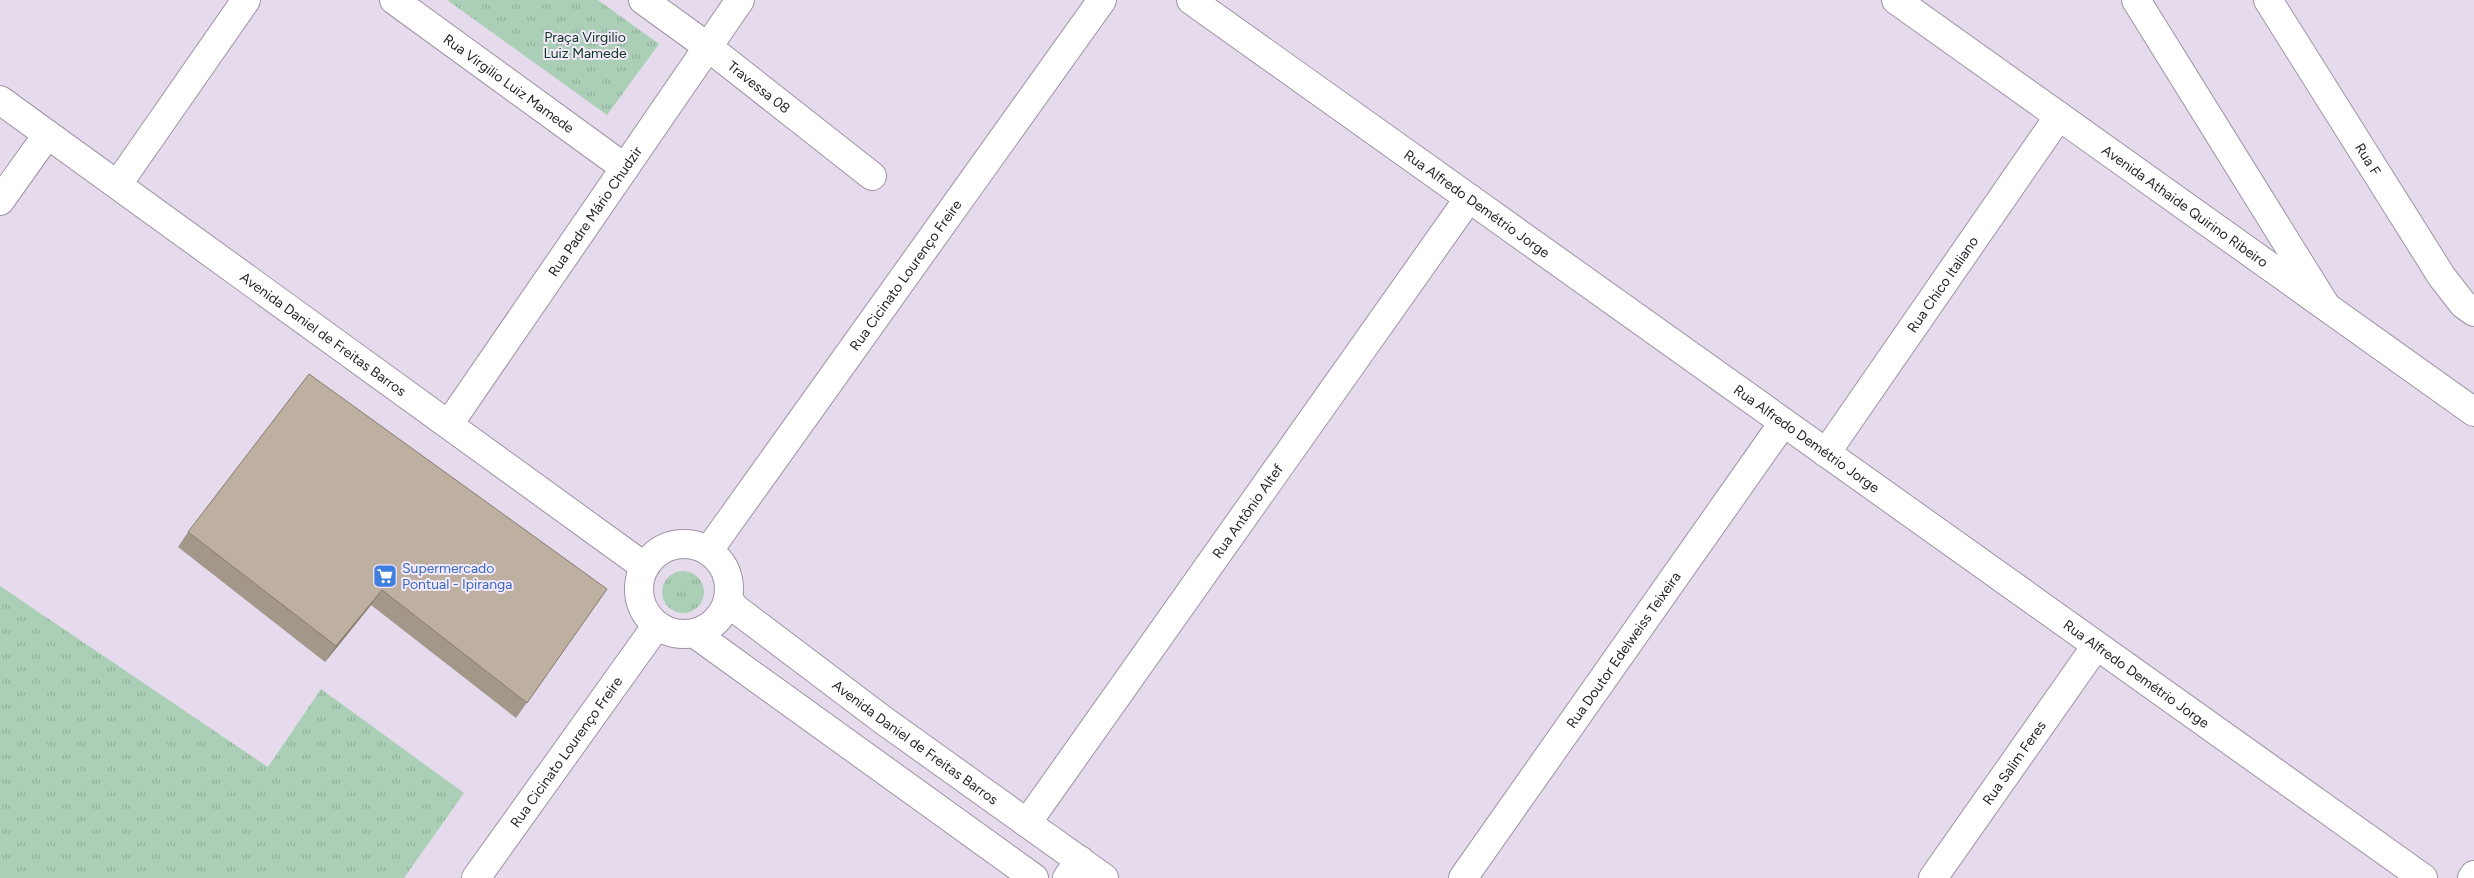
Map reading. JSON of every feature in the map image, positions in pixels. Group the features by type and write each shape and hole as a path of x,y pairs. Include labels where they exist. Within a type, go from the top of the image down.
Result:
{"street":[{"path":"118,184 246,0"},
{"name":"Rua Virgilio Luiz Mamede","path":"394,0 624,168"},
{"name":"Travessa 08","path":"643,0 708,47 872,176"},
{"name":"Rua Padre Mário Chudzir","path":"449,424 740,0"},
{"name":"Rua Cicinato Lourenço Freire","path":"709,550 1102,0"},
{"name":"Rua Alfredo Demétrio Jorge","path":"1191,0 2423,878"},
{"name":"Avenida Athaide Quirino Ribeiro","path":"1896,0 2474,412"},
{"path":"2136,0 2326,306"},
{"name":"Rua F","path":"2268,0 2442,276 2463,304 2474,312"},
{"name":"Avenida Daniel de Freitas Barros","path":"0,100 645,567"},
{"name":"Rua Chico Italiano","path":"1826,453 2059,116"},
{"path":"0,200 47,135"},
{"name":"Rua Antônio Altef","path":"1027,822 1469,198"},
{"name":"Rua Doutor Edelweiss Teixeira","path":"1463,878 1783,423"},
{"path":"685,543 709,550 727,572 729,601 716,622 694,633 681,634 668,631 657,625 643,608 639,587 645,567 662,550 685,543"},
{"name":"Avenida Daniel de Freitas Barros","path":"729,601 736,609 876,714 1027,822 1073,869 1104,878"},
{"name":"Rua Cicinato Lourenço Freire","path":"476,878 657,625"},
{"path":"694,633 1034,878"},
{"name":"Rua Salim Feres","path":"1933,878 2096,646"}],"green space":[{"name":"Praça Virgilio Luiz Mamede","path":"447,0 598,0 659,44 607,115"},
{"path":"683,571 698,577 704,592 698,607 683,613 668,607 662,592 668,577"},
{"path":"0,586 268,767 321,689 464,793 404,878 0,878"}],"building":[{"name":"Supermercado Pontual - Ipiranga","path":"309,374 607,589 527,703 382,590 336,646 188,532"}],"place":[{"name":"Supermercado Pontual - Ipiranga","path":"385,576"}]}
